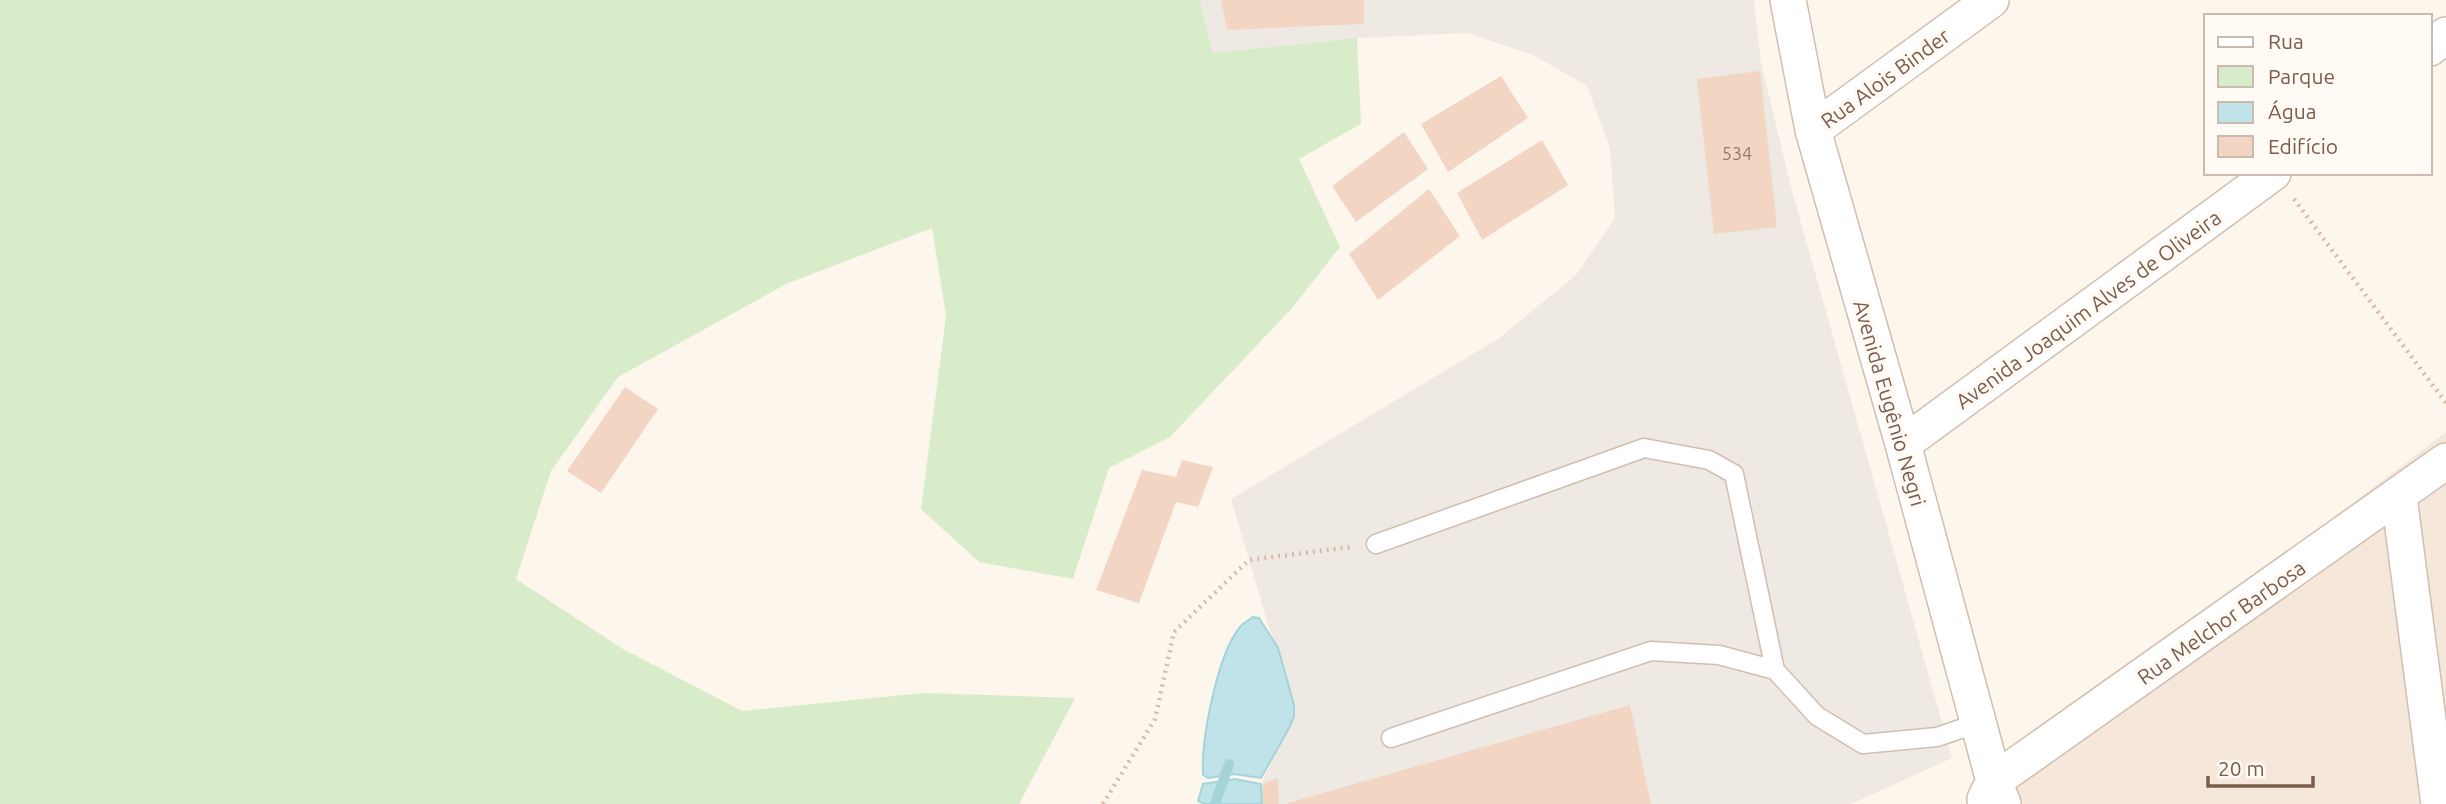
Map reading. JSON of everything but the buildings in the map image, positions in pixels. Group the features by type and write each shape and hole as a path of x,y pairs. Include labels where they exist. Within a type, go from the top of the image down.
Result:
{"street":[{"name":"Avenida Eugênio Negri","path":"1788,0 1813,130 1903,444 1978,723 1993,796"},
{"name":"Rua Alois Binder","path":"1813,130 1991,0"},
{"path":"2432,46 2446,35"},
{"name":"Avenida Joaquim Alves de Oliveira","path":"1903,444 2282,184"},
{"name":"Rua Melchor Barbosa","path":"1993,796 2446,461"},
{"path":"2399,497 2439,804"}],"lane":[{"path":"1376,544 1644,449 1709,460 1734,474 1775,670 1817,716 1863,744 1937,737 1978,723"},
{"path":"1391,738 1651,652 1718,655 1775,670"}],"path":[{"path":"2282,184 2446,403"},
{"path":"1102,804 1155,719 1174,632 1249,561 1376,544"}],"shaded area":[{"path":"1200,0 1754,0 1761,63 1792,191 1952,758 1851,804 1257,804 1264,778 1294,712 1231,499 1498,339 1576,275 1615,218 1610,148 1587,86 1533,55 1468,33 1357,38 1211,53"},
{"path":"2446,432 2446,804 1981,804 1999,773"}],"green space":[{"path":"0,0 1200,0 1212,53 1357,38 1361,124 1299,159 1340,247 1292,308 1170,437 1109,468 1073,579 979,562 921,509 946,316 932,228 786,284 618,377 551,471 516,579 623,649 742,711 924,693 1075,698 1019,804 0,804"}],"water":[{"path":"1253,617 1259,618 1278,648 1294,705 1294,717 1261,778 1234,774 1208,778 1203,775 1203,760 1212,698 1232,640 1241,626"},
{"path":"1235,779 1261,784 1262,804 1205,804 1198,801 1203,784"}],"waterway":[{"path":"1215,804 1229,764"}]}
